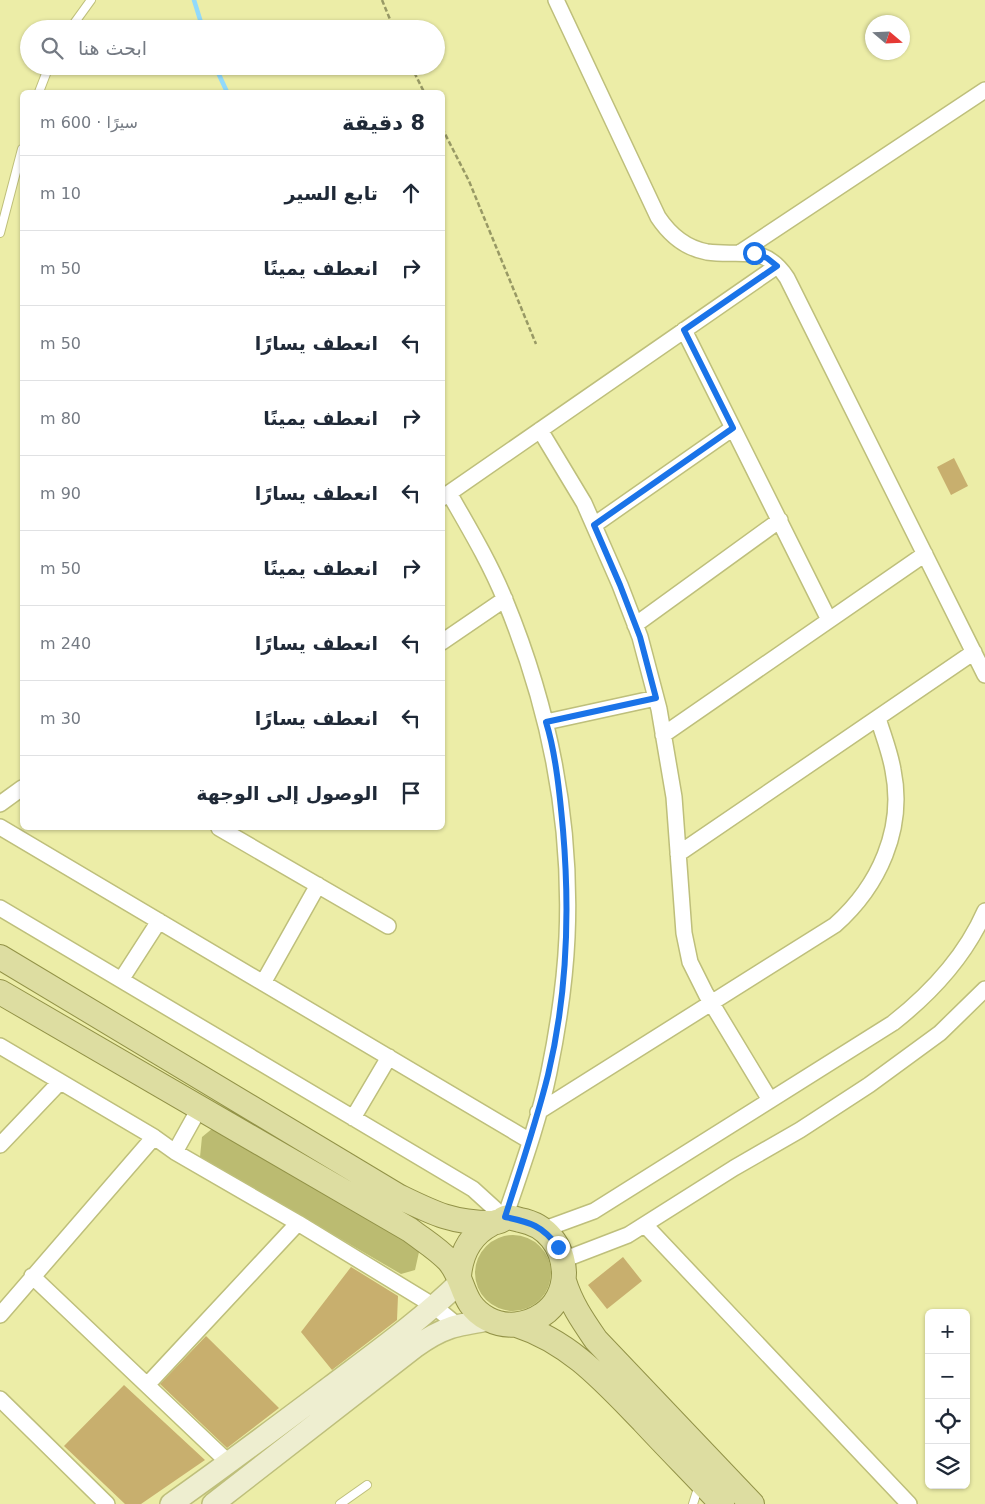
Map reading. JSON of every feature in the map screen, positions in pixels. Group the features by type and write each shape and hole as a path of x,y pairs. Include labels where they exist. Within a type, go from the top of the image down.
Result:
{"main road":[{"path":"0,957 398,1196 445,1218 469,1223 500,1220 526,1221 550,1235 558,1247 569,1298 582,1320 596,1340 708,1474 722,1504"},
{"path":"0,992 410,1230 448,1261 460,1279"},
{"path":"500,1220 478,1232 467,1244 461,1259 460,1279 464,1294 470,1304 478,1313 489,1320 531,1329 553,1340 592,1368 708,1474 752,1504"},
{"path":"517,1325 534,1320 548,1311 558,1298 563,1271"},
{"path":"171,1504 229,1463 401,1334 434,1306 460,1279"},
{"path":"212,1504 434,1333 457,1324 489,1320"}],"street":[{"path":"556,0 658,217 665,228 674,237 696,249 709,252 754,253 767,258 787,278 985,675"},
{"path":"741,252 985,90"},
{"path":"500,1220 530,1141 548,1074 560,1006 567,937 566,868 561,808 546,722 529,664 505,599 479,545 446,495 777,266"},
{"path":"684,330 829,620"},
{"path":"594,525 733,428"},
{"path":"540,430 576,488 620,585 635,624 656,698 674,797 682,918 686,947 697,978 770,1100"},
{"path":"635,624 780,520"},
{"path":"663,735 925,554"},
{"path":"445,640 505,599"},
{"path":"678,854 974,652"},
{"path":"546,722 656,698"},
{"path":"538,1112 835,925 861,899 879,871 890,839 896,805 893,770 878,718"},
{"path":"0,804 20,789"},
{"path":"0,826 530,1141"},
{"path":"222,830 388,926"},
{"path":"262,983 318,885"},
{"path":"0,908 473,1189 495,1209 500,1220"},
{"path":"542,1230 594,1211 893,1023 935,986 969,941 985,911"},
{"path":"121,980 160,922"},
{"path":"563,1271 645,1225 734,1168 800,1130 869,1085 940,1033 985,989"},
{"path":"0,1046 154,1136 175,1152 298,1223 434,1306 457,1324"},
{"path":"353,1118 389,1058"},
{"path":"0,1145 60,1082"},
{"path":"175,1152 200,1107"},
{"path":"0,1315 154,1136"},
{"path":"147,1385 298,1223"},
{"path":"645,1225 909,1504"},
{"path":"32,1276 229,1463"},
{"path":"0,1399 107,1504"}],"lane":[{"path":"76,20 90,0"},
{"path":"40,90 46,75"},
{"path":"0,233 20,157"},
{"path":"693,1504 708,1474"},
{"path":"340,1504 367,1484"}],"path":[{"path":"382,0 390,20"},
{"path":"416,75 423,90"},
{"path":"445,134 469,181 536,344"}],"shaded area":[{"path":"213,1128 402,1237 419,1252 415,1270 401,1274 200,1157 202,1137"},
{"path":"513,1235 528,1238 540,1246 548,1258 551,1273 548,1288 540,1300 528,1308 513,1311 498,1308 486,1300 478,1288 475,1273 478,1258 486,1246 498,1238"}],"building":[{"path":"954,458 968,486 951,495 937,467"},
{"path":"623,1257 642,1281 607,1309 588,1285"},
{"path":"351,1267 398,1296 397,1320 332,1370 301,1332"},
{"path":"206,1336 279,1408 227,1448 160,1384"},
{"path":"124,1385 205,1460 141,1504 125,1504 64,1446"}],"waterway":[{"path":"194,0 200,20"},
{"path":"219,75 226,90"}],"route":[{"path":"558,1247 550,1235 539,1227 526,1221 505,1217 530,1141 548,1074 560,1006 567,937 566,868 560,799 546,722 656,698 640,637 594,525 733,428 684,330 777,266 767,258 754,253"}]}
